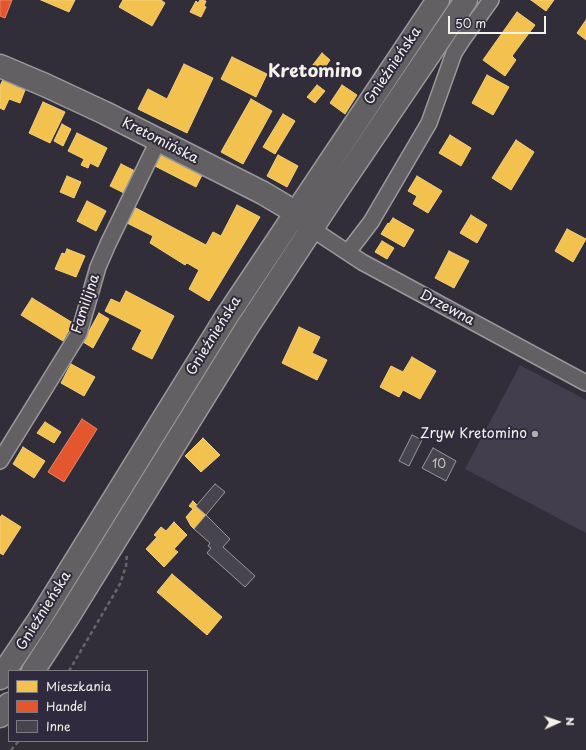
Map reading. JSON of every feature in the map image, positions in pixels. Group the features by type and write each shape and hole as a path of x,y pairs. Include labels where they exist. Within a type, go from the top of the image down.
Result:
{"main road":[{"name":"Gnieźnieńska","path":"0,678 39,620 225,319 295,212 438,0"},
{"name":"Gnieźnieńska","path":"34,670 68,617 223,365 312,229 466,0"},
{"name":"Kretomińska","path":"0,66 45,84 263,193 295,212 312,229"},
{"path":"0,716 8,705"}],"street":[{"path":"348,252 375,216 429,123 454,53 491,0"},
{"name":"Familijna","path":"0,461 79,333 98,267 158,140"},
{"name":"Drzewna","path":"312,229 362,262 586,382"}],"path":[{"path":"11,750 17,742"}],"shaded area":[{"name":"Zryw Kretomino","path":"520,365 586,400 586,533 465,469"}],"building: Mieszkania":[{"path":"41,0 75,0 69,12"},
{"path":"123,0 161,0 165,3 152,26 119,7"},
{"path":"200,0 206,1 204,6 206,7 201,17 190,12 196,1 198,3"},
{"path":"531,0 554,0 546,11"},
{"path":"517,12 535,25 512,56 516,60 505,76 483,60"},
{"path":"586,20 586,40 577,33"},
{"path":"322,53 330,60 321,73 312,66"},
{"path":"232,57 267,74 256,97 221,79"},
{"path":"184,64 213,78 187,133 138,109 148,89 167,99"},
{"path":"487,75 509,87 493,115 472,103"},
{"path":"4,77 16,82 14,86 25,90 20,103 9,99 4,110 0,108 0,86"},
{"path":"317,85 325,91 315,103 307,97"},
{"path":"342,85 357,95 345,114 330,103"},
{"path":"251,99 272,111 243,164 221,152"},
{"path":"43,102 65,112 50,143 29,133"},
{"path":"283,114 295,121 275,154 263,147"},
{"path":"62,124 71,129 63,146 54,141"},
{"path":"77,133 107,148 98,167 90,163 88,168 81,165 84,159 68,151"},
{"path":"450,135 471,148 461,166 439,153"},
{"path":"516,140 534,152 511,190 492,178"},
{"path":"160,151 203,173 196,187 153,165"},
{"path":"278,155 298,166 287,187 267,176"},
{"path":"121,164 135,171 124,193 110,186"},
{"path":"67,176 81,182 74,198 60,192"},
{"path":"417,176 442,191 428,213 413,204 417,196 408,191"},
{"path":"87,201 106,211 96,231 77,221"},
{"path":"237,205 260,217 209,301 189,289 199,270 187,263 185,265 150,243 153,236 123,221 132,206 206,245 213,232 221,236"},
{"path":"471,215 487,225 477,243 460,233"},
{"path":"393,218 414,230 404,247 381,234"},
{"path":"567,229 586,239 573,262 555,251"},
{"path":"382,241 394,248 387,259 375,252"},
{"path":"67,249 85,256 76,277 55,269 62,253 65,254"},
{"path":"449,251 469,261 454,288 435,278"},
{"path":"126,291 174,316 152,359 132,349 142,330 105,311 111,299 120,303"},
{"path":"32,298 73,323 63,341 21,315"},
{"path":"99,313 109,319 93,348 83,342"},
{"path":"299,327 320,337 312,353 327,360 317,380 282,363"},
{"path":"412,357 436,371 420,399 403,390 399,397 380,387 391,366 403,372"},
{"path":"71,364 95,377 84,396 61,383"},
{"path":"45,422 61,432 54,443 37,433"},
{"path":"203,438 220,455 201,472 185,456"},
{"path":"23,447 45,461 34,478 13,464"},
{"path":"193,501 197,505 196,506 206,515 194,529 186,517 193,509 189,506"},
{"path":"2,515 21,527 3,555 0,553 0,517"},
{"path":"174,522 187,535 174,549 178,552 164,567 146,549 157,537 154,535 161,527 166,531"},
{"path":"172,574 222,617 207,635 157,592"}],"building: Handel":[{"path":"0,0 12,0 5,18 0,16"},
{"path":"82,419 97,429 64,482 48,472"}],"building: Inne":[{"path":"412,435 422,440 409,466 399,461"},
{"path":"433,448 456,461 446,481 422,468"},
{"path":"215,484 225,492 206,515 196,506"},
{"path":"206,515 230,539 223,547 255,576 245,587 207,553 211,548 208,546 210,543 194,529"}],"place":[{"name":"Zryw Kretomino","path":"535,434"}],"district":[{"name":"Kretomino","path":"315,72"}]}
